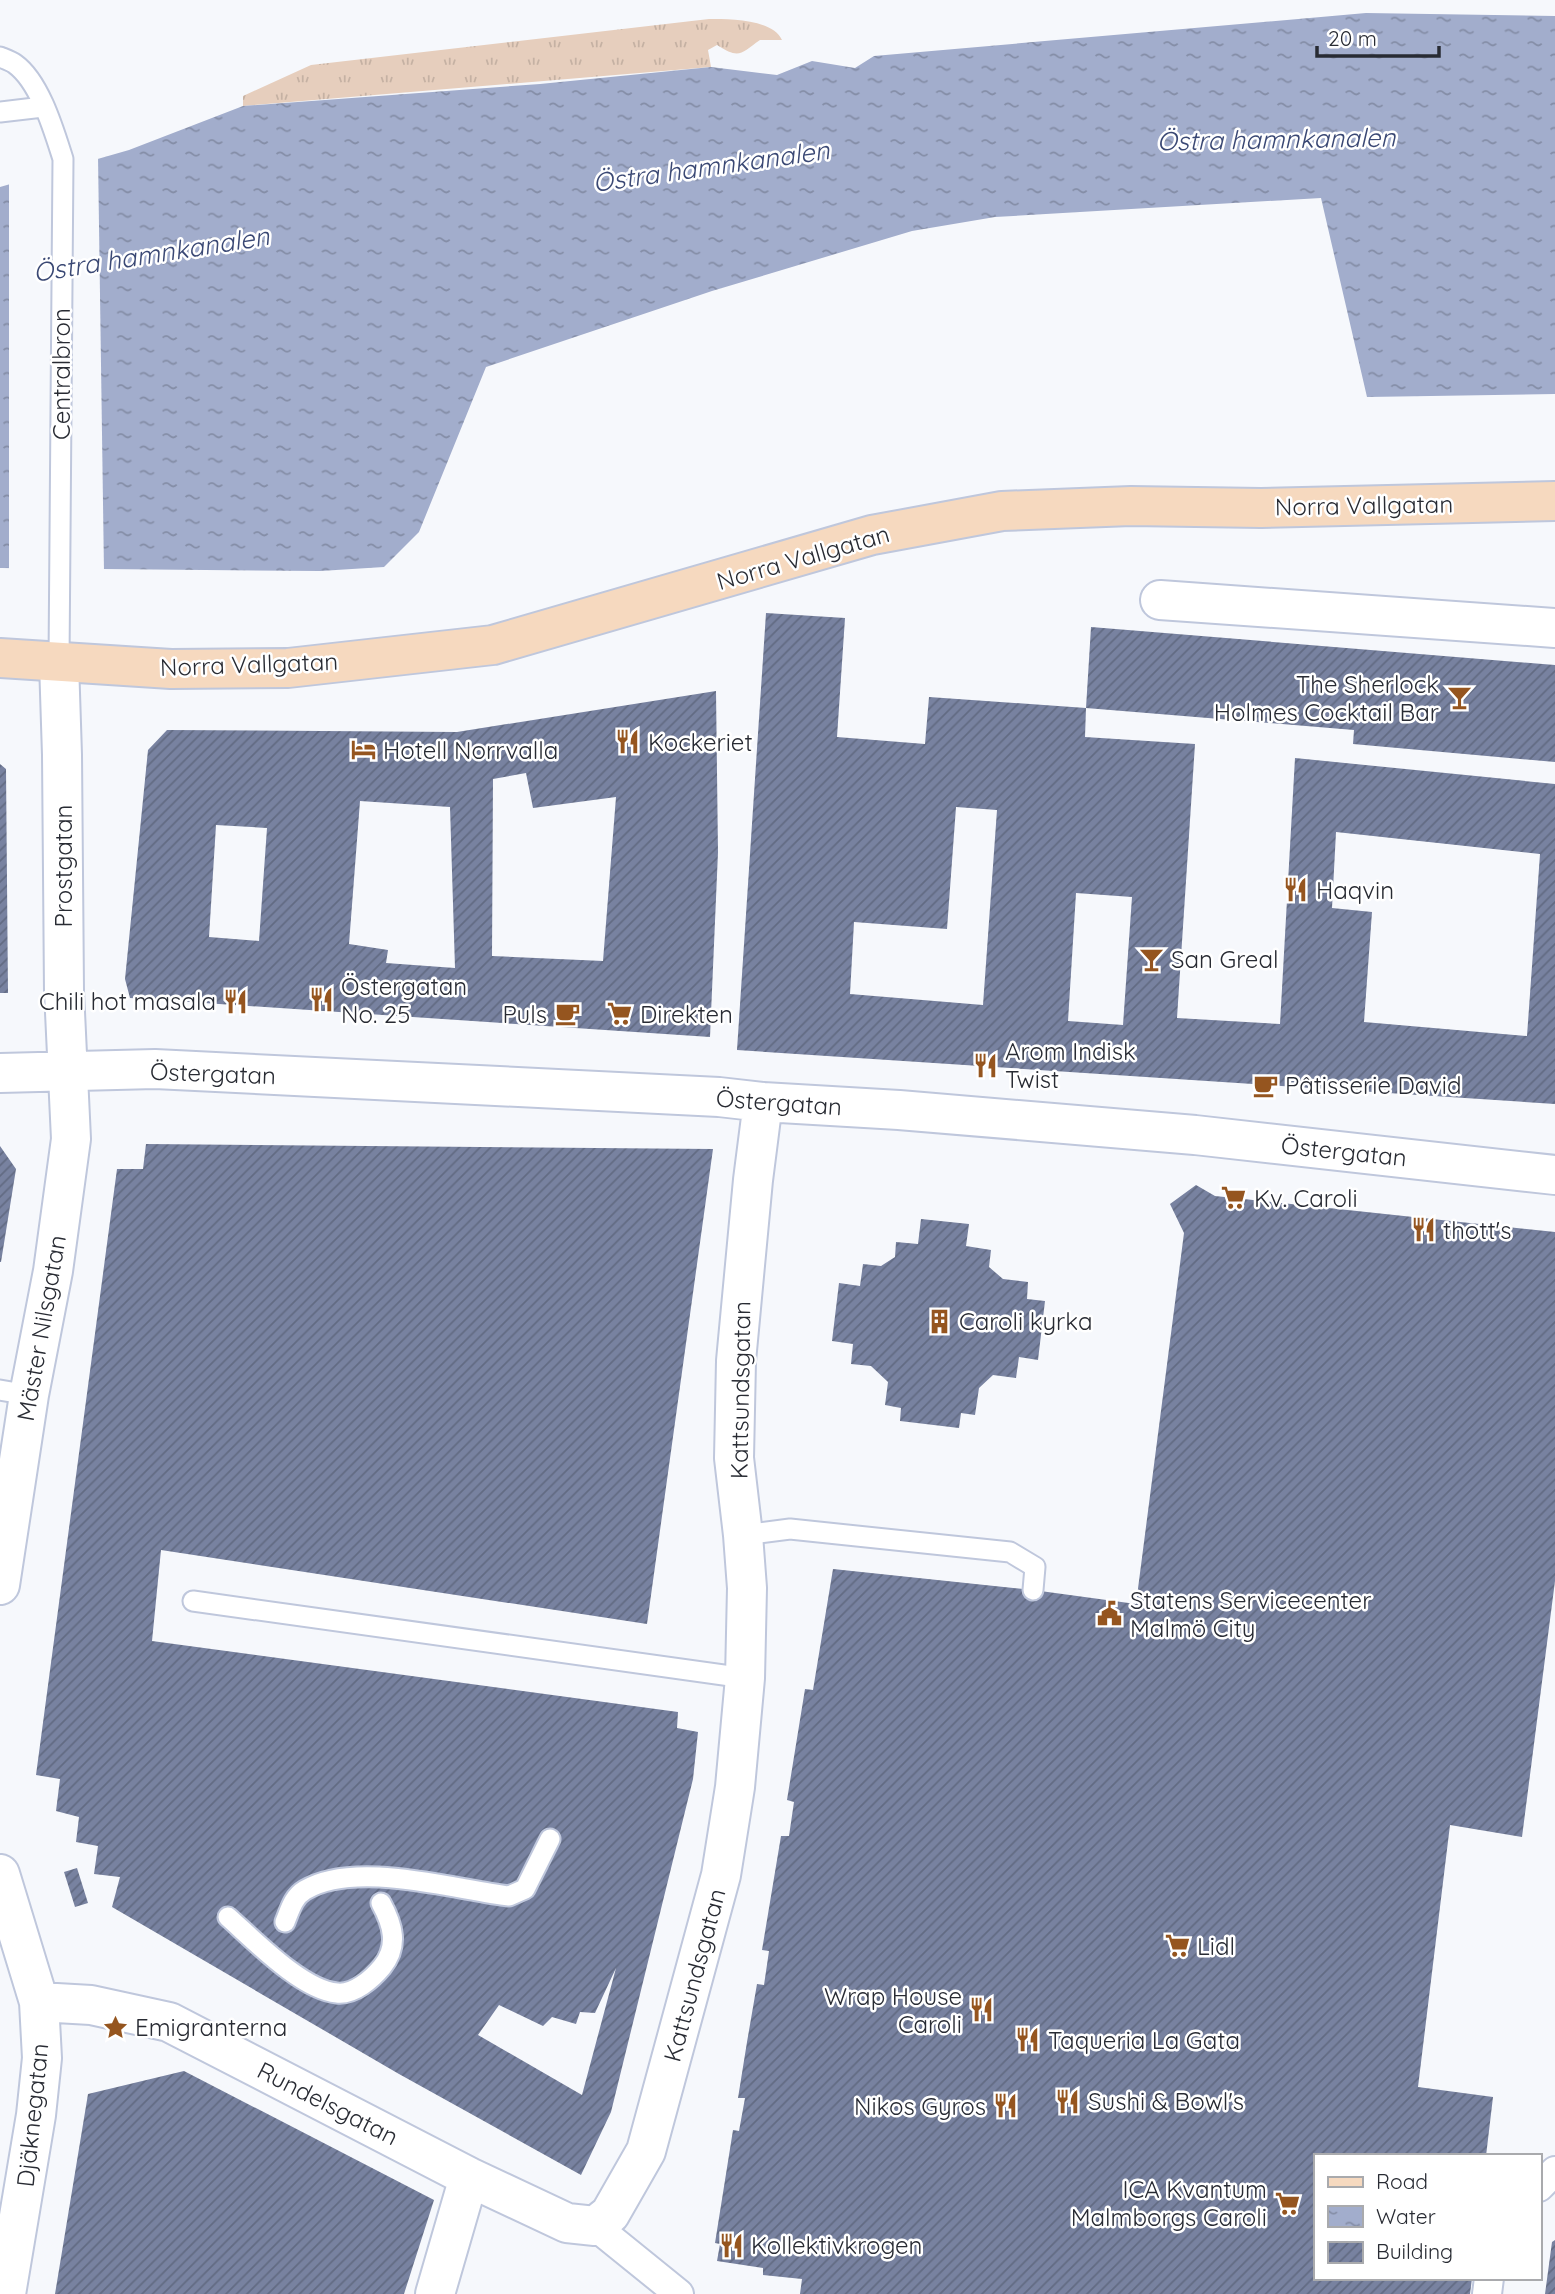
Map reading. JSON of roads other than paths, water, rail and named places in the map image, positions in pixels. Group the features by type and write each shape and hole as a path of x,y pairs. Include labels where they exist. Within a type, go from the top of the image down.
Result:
{"main road":[{"name":"Norra Vallgatan","path":"0,658 171,669 288,668 493,645 872,535 1002,511 1131,506 1261,508 1555,501"},
{"name":"Norra Vallgatan","path":"0,674 59,662"}],"street":[{"path":"1160,600 1555,628"},
{"name":"Prostgatan","path":"59,662 64,991 68,1070"},
{"name":"Östergatan","path":"0,1073 155,1069 719,1097 1195,1135 1555,1175"},
{"name":"Mäster Nilsgatan","path":"0,1585 14,1392 53,1270 71,1139 68,1070"},
{"name":"Kattsundsgatan","path":"581,2225 610,2214 646,2151 721,1875 735,1787 745,1678 747,1588 744,1535 734,1458 736,1361 763,1102"},
{"name":"Djäknegatan","path":"4,1886 39,2002 43,2057 6,2294"},
{"name":"Rundelsgatan","path":"39,2002 91,2006 169,2022 469,2177 581,2225 678,2294"},
{"path":"1541,2185 1555,2171"},
{"path":"435,2294 469,2177"}],"lane":[{"name":"Centralbron","path":"0,57 16,64 32,83 52,123 62,159 59,662"},
{"path":"0,112 43,107"},
{"path":"744,1535 790,1529 1010,1552 1035,1567 1033,1590"},
{"path":"193,1601 745,1678"},
{"path":"285,1922 292,1904 303,1891 333,1878 383,1877 509,1896 525,1889 550,1839"},
{"path":"228,1917 304,1981 338,1994 369,1983 391,1955 392,1924 381,1903"}],"water":[{"name":"Östra hamnkanalen","path":"1366,13 1555,16 1555,394 1367,397 1321,198 995,217 912,231 712,291 486,367 419,532 384,567 320,571 0,568 0,187 129,150 243,106 540,84 711,67 777,75 812,61 855,68 874,56"}],"place":[{"name":"The Sherlock Holmes Cocktail Bar","path":"1459,698"},
{"name":"Kockeriet","path":"628,742"},
{"name":"Hotell Norrvalla","path":"363,750"},
{"name":"Haqvin","path":"1296,890"},
{"name":"San Greal","path":"1151,959"},
{"name":"Östergatan No. 25","path":"321,1000"},
{"name":"Chili hot masala","path":"236,1001"},
{"name":"Puls","path":"567,1014"},
{"name":"Direkten","path":"620,1014"},
{"name":"Arom Indisk Twist","path":"985,1065"},
{"name":"Pâtisserie David","path":"1265,1085"},
{"name":"Kv. Caroli","path":"1234,1198"},
{"name":"thott's","path":"1423,1230"},
{"name":"Caroli kyrka","path":"939,1321"},
{"name":"Statens Servicecenter Malmö City","path":"1110,1614"},
{"name":"Lidl","path":"1177,1946"},
{"name":"Wrap House Caroli","path":"982,2010"},
{"name":"Emigranterna","path":"115,2027"},
{"name":"Taqueria La Gata","path":"1028,2040"},
{"name":"Sushi & Bowl's","path":"1068,2101"},
{"name":"Nikos Gyros","path":"1006,2106"},
{"name":"ICA Kvantum Malmborgs Caroli","path":"1287,2203"},
{"name":"Kollektivkrogen","path":"731,2245"}]}
